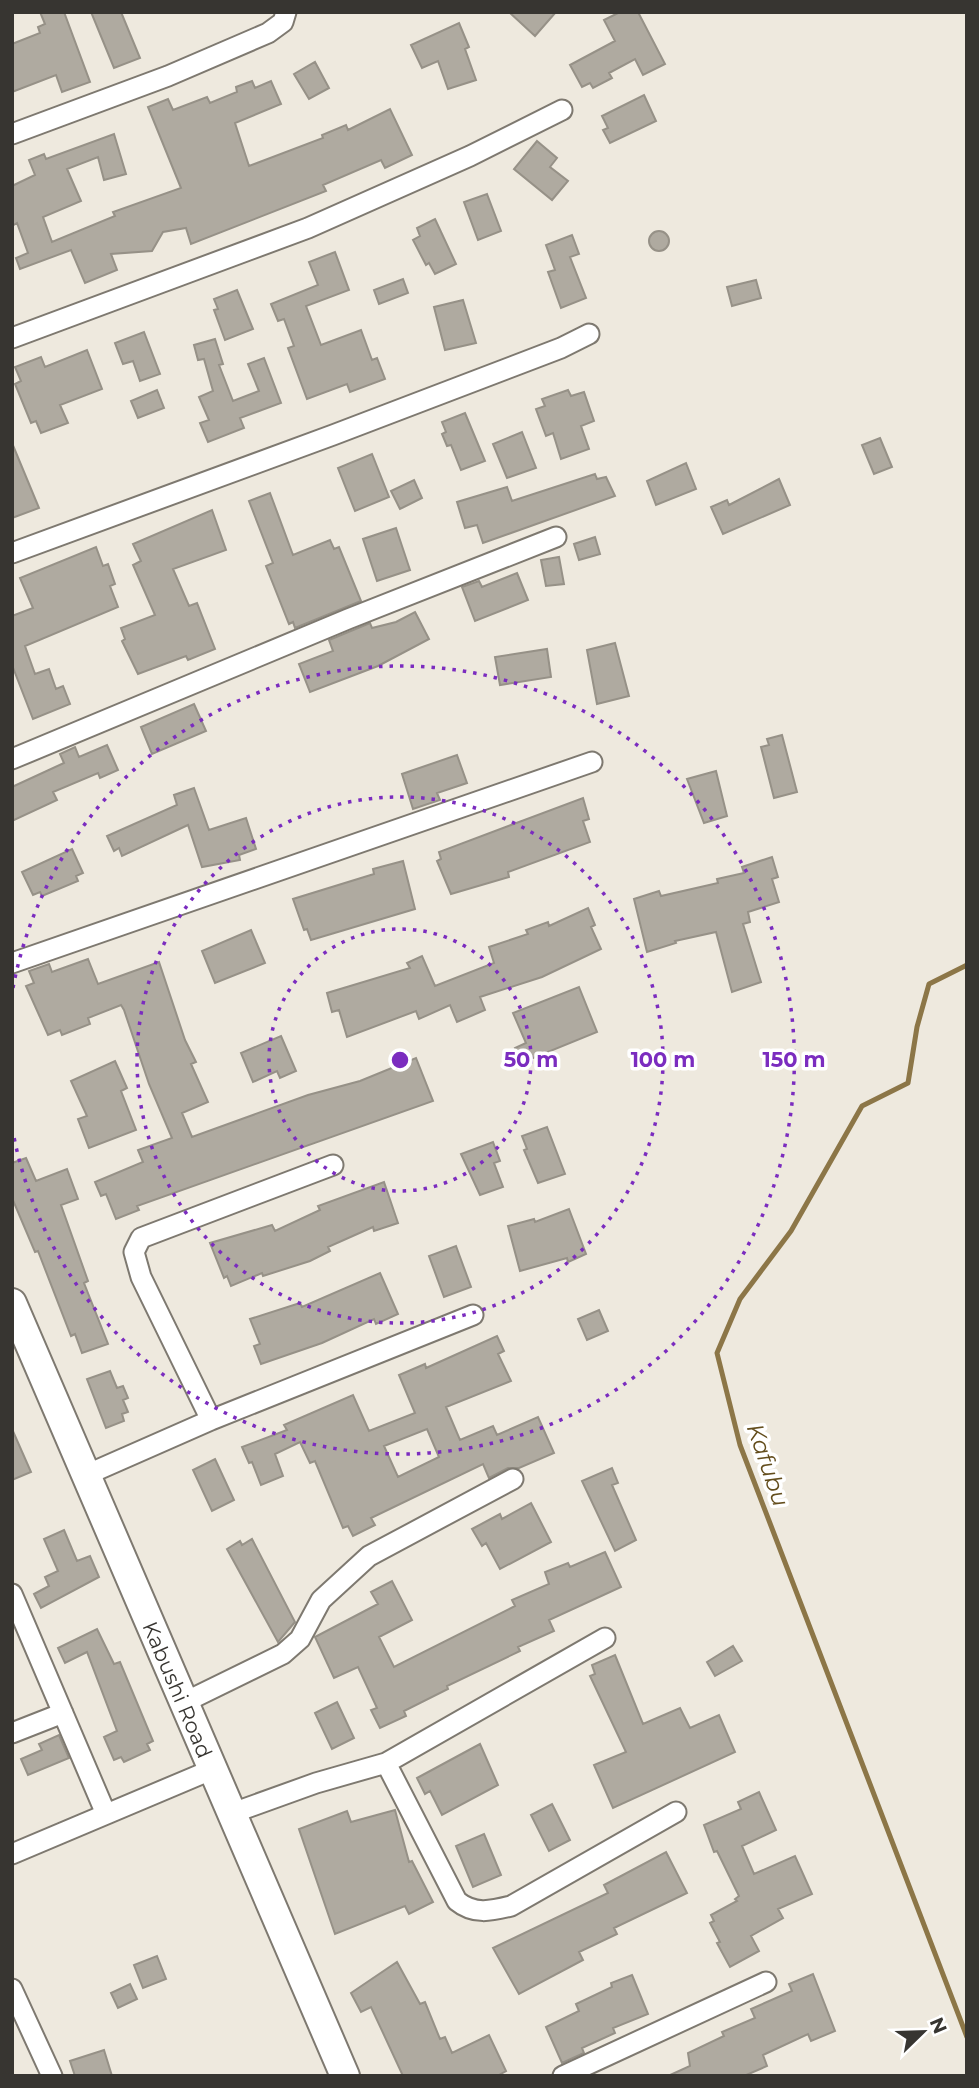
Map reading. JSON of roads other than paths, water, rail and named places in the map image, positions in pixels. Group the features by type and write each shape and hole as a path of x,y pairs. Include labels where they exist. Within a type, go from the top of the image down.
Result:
{"main road":[{"name":"Kabushi Road","path":"12,1303 345,2076"}],"street":[{"path":"12,134 168,76 268,33 283,22 286,12"},
{"path":"12,338 308,228 470,156 562,110"},
{"path":"12,553 334,436 561,348 589,334"},
{"path":"12,759 348,619 555,537"},
{"path":"12,963 592,762"},
{"path":"211,1420 141,1276 134,1252 141,1238 333,1165"},
{"path":"86,1475 211,1420 473,1315"},
{"path":"183,1703 284,1654 300,1639 321,1600 369,1556 513,1479"},
{"path":"12,1594 106,1814"},
{"path":"230,1814 316,1783 386,1763 605,1638"},
{"path":"12,1733 63,1713"},
{"path":"386,1763 457,1901 467,1910 481,1911 511,1906 676,1812"},
{"path":"12,1854 211,1770"},
{"path":"563,2076 765,1982"},
{"path":"12,1989 52,2076"}],"waterway":[{"name":"Kafubu","path":"967,965 929,984 917,1027 908,1083 862,1106 791,1231 740,1299 717,1353 740,1445 967,2037"}]}
